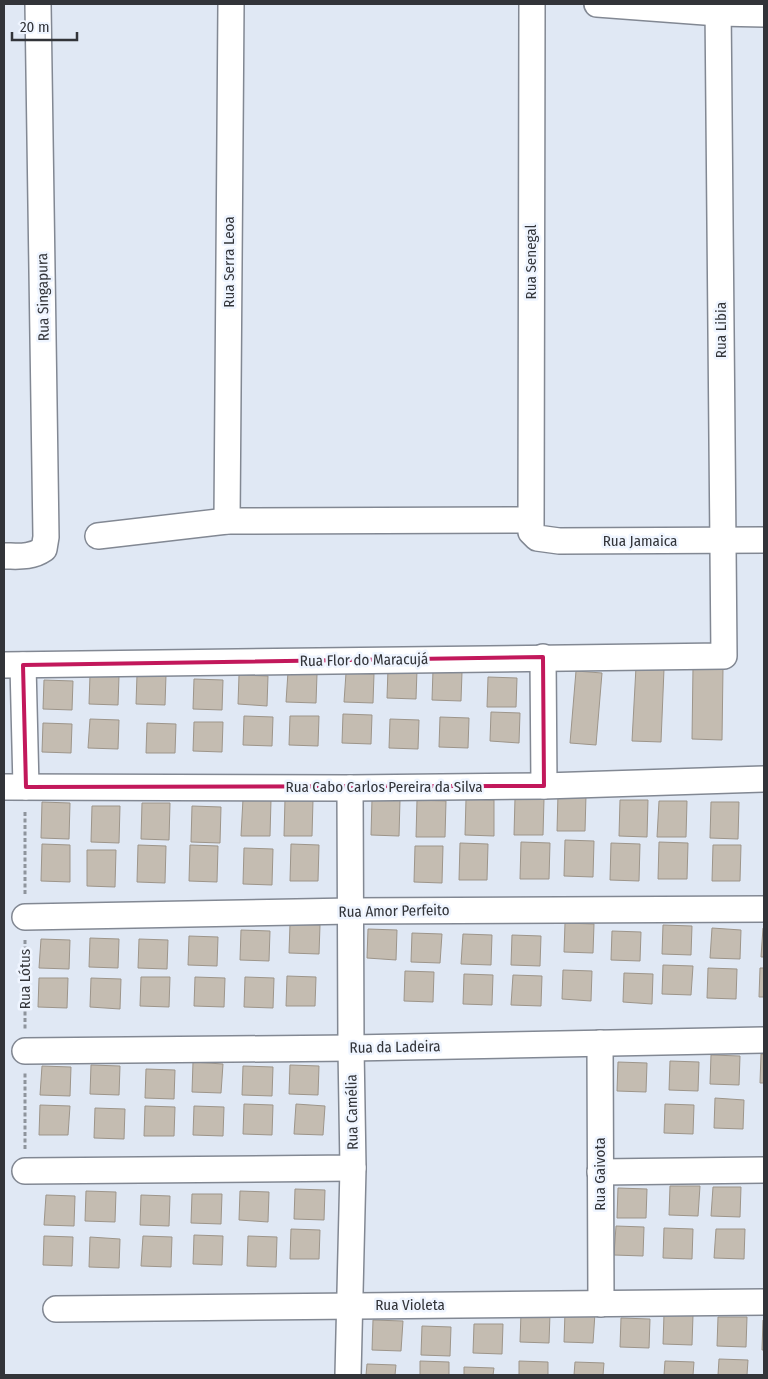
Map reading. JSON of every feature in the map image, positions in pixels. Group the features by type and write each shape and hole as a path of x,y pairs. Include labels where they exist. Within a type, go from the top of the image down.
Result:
{"street":[{"name":"Rua Singapura","path":"4,556 36,554 44,549 46,537 38,4"},
{"name":"Rua Serra Leoa","path":"227,521 231,4"},
{"name":"Rua Senegal","path":"530,520 532,4"},
{"path":"597,4 718,8 764,14"},
{"name":"Rua Libia","path":"718,8 724,656"},
{"path":"98,536 227,521 530,520"},
{"name":"Rua Jamaica","path":"530,520 531,532 537,538 559,541 764,540"},
{"name":"Rua Flor do Maracujá","path":"14,665 724,656"},
{"path":"543,657 544,786"},
{"path":"14,665 15,787"},
{"name":"Rua Cabo Carlos Pereira da Silva","path":"15,787 350,788 544,786 764,779"},
{"name":"Rua Camélia","path":"24,1172 353,1168 350,788"},
{"name":"Rua Amor Perfeito","path":"24,917 352,911 764,909"},
{"name":"Rua da Ladeira","path":"25,1051 351,1048 764,1040"},
{"name":"Rua Gaivota","path":"600,1044 601,1304"},
{"path":"348,1375 353,1168"},
{"path":"600,1172 764,1170"},
{"name":"Rua Violeta","path":"56,1309 764,1302"}],"path":[{"name":"Rua Lótus","path":"15,787 24,917 24,1172"}],"highlighted area":[{"path":"543,657 544,786 26,787 23,665"}],"building":[{"path":"636,667 664,669 661,742 632,741"},
{"path":"693,667 723,668 722,740 692,739"},
{"path":"388,669 417,670 416,699 387,698"},
{"path":"433,670 462,672 461,701 432,700"},
{"path":"576,671 602,673 596,745 570,743"},
{"path":"288,672 317,674 316,703 286,702"},
{"path":"346,673 374,674 373,703 344,702"},
{"path":"90,675 119,676 118,705 89,704"},
{"path":"137,675 166,675 165,705 136,704"},
{"path":"239,675 268,676 267,706 238,704"},
{"path":"488,677 517,678 516,707 487,707"},
{"path":"194,679 223,680 222,710 193,709"},
{"path":"44,680 73,681 72,710 43,709"},
{"path":"491,712 520,713 519,743 490,741"},
{"path":"343,714 372,715 371,744 342,743"},
{"path":"244,716 273,717 272,746 243,745"},
{"path":"290,716 319,716 318,746 289,745"},
{"path":"440,717 469,718 468,748 439,747"},
{"path":"90,719 119,720 118,749 88,748"},
{"path":"390,719 419,720 418,749 389,748"},
{"path":"194,722 223,722 222,752 193,751"},
{"path":"43,723 72,724 71,753 42,752"},
{"path":"147,723 176,724 175,753 146,753"},
{"path":"558,794 586,795 585,831 557,831"},
{"path":"515,798 544,799 543,835 514,835"},
{"path":"243,799 271,800 270,836 241,836"},
{"path":"285,799 313,800 312,836 284,836"},
{"path":"372,799 400,800 399,836 371,835"},
{"path":"466,799 494,800 494,836 465,835"},
{"path":"417,800 446,801 445,837 416,837"},
{"path":"620,800 648,800 647,837 619,836"},
{"path":"659,801 687,801 686,837 657,837"},
{"path":"42,802 70,803 69,839 41,838"},
{"path":"711,802 739,802 738,839 710,838"},
{"path":"142,803 170,803 169,840 141,839"},
{"path":"92,806 120,806 119,843 91,842"},
{"path":"192,806 221,807 220,843 191,842"},
{"path":"565,840 594,841 593,877 564,876"},
{"path":"521,842 550,843 549,879 520,879"},
{"path":"659,842 688,843 687,879 658,879"},
{"path":"460,843 488,844 487,880 459,880"},
{"path":"611,843 640,844 639,881 610,880"},
{"path":"42,844 70,845 70,882 41,881"},
{"path":"291,844 319,845 318,881 290,881"},
{"path":"138,845 166,846 165,883 137,882"},
{"path":"190,845 218,846 217,882 189,881"},
{"path":"713,845 741,845 740,881 712,881"},
{"path":"415,846 443,846 442,883 414,882"},
{"path":"244,848 273,849 272,885 243,884"},
{"path":"87,850 116,850 115,887 87,886"},
{"path":"565,923 594,924 593,953 564,952"},
{"path":"290,924 320,925 319,954 289,953"},
{"path":"663,925 692,926 691,955 662,954"},
{"path":"712,928 741,930 740,959 710,958"},
{"path":"763,928 764,957 761,957"},
{"path":"368,929 397,930 396,960 367,958"},
{"path":"241,930 270,931 269,961 240,960"},
{"path":"612,931 641,932 640,961 611,960"},
{"path":"412,933 442,934 440,963 411,962"},
{"path":"463,934 492,935 491,965 461,964"},
{"path":"512,935 541,936 540,966 511,965"},
{"path":"189,936 218,937 217,966 188,965"},
{"path":"90,938 119,939 118,968 89,967"},
{"path":"41,939 70,940 69,969 39,968"},
{"path":"139,939 168,940 167,969 138,968"},
{"path":"663,965 693,966 691,995 662,994"},
{"path":"708,968 737,969 736,999 707,998"},
{"path":"760,968 764,968 764,997 759,997"},
{"path":"563,970 592,971 591,1001 562,999"},
{"path":"405,971 434,972 433,1002 404,1001"},
{"path":"624,973 653,974 652,1004 623,1002"},
{"path":"464,974 493,975 492,1005 463,1004"},
{"path":"513,975 542,976 541,1006 511,1005"},
{"path":"287,976 316,977 315,1006 286,1006"},
{"path":"141,977 170,977 169,1007 140,1006"},
{"path":"195,977 225,978 224,1007 194,1006"},
{"path":"245,977 274,978 273,1008 244,1007"},
{"path":"39,978 68,978 67,1008 38,1007"},
{"path":"91,978 121,979 120,1009 90,1007"},
{"path":"761,1054 764,1054 764,1083 760,1083"},
{"path":"711,1055 740,1056 739,1085 710,1084"},
{"path":"670,1061 699,1062 698,1091 669,1090"},
{"path":"193,1062 223,1064 221,1093 192,1092"},
{"path":"618,1062 647,1063 646,1092 617,1091"},
{"path":"91,1065 120,1066 119,1095 90,1094"},
{"path":"290,1065 319,1066 318,1095 289,1094"},
{"path":"42,1066 71,1067 70,1096 40,1095"},
{"path":"243,1066 273,1067 272,1096 242,1095"},
{"path":"146,1069 175,1070 174,1099 145,1098"},
{"path":"715,1098 744,1100 743,1129 714,1128"},
{"path":"244,1104 273,1105 272,1135 243,1134"},
{"path":"296,1104 325,1106 323,1135 294,1134"},
{"path":"665,1104 694,1105 693,1134 664,1133"},
{"path":"40,1105 70,1106 68,1135 39,1135"},
{"path":"145,1106 175,1107 174,1136 144,1136"},
{"path":"194,1106 224,1107 223,1136 193,1135"},
{"path":"95,1108 125,1109 124,1139 94,1138"},
{"path":"670,1186 700,1186 698,1216 669,1215"},
{"path":"713,1187 741,1187 740,1217 711,1216"},
{"path":"618,1188 647,1189 646,1218 617,1218"},
{"path":"295,1189 325,1190 324,1220 294,1219"},
{"path":"86,1191 116,1192 115,1222 85,1221"},
{"path":"240,1191 269,1192 268,1222 239,1220"},
{"path":"192,1194 222,1194 221,1224 191,1223"},
{"path":"46,1195 75,1196 74,1226 44,1225"},
{"path":"141,1195 170,1196 169,1226 140,1225"},
{"path":"616,1226 644,1227 643,1256 614,1255"},
{"path":"664,1228 693,1229 692,1259 663,1258"},
{"path":"291,1229 320,1230 319,1259 290,1259"},
{"path":"716,1229 745,1229 744,1259 714,1258"},
{"path":"194,1235 223,1236 222,1265 193,1264"},
{"path":"44,1236 73,1237 72,1266 43,1265"},
{"path":"143,1236 172,1237 171,1267 141,1266"},
{"path":"248,1236 277,1237 276,1267 247,1266"},
{"path":"90,1237 120,1239 119,1268 89,1267"},
{"path":"565,1312 595,1313 593,1343 564,1342"},
{"path":"521,1313 550,1314 549,1343 520,1342"},
{"path":"664,1314 693,1315 692,1345 663,1344"},
{"path":"718,1317 747,1317 746,1347 717,1346"},
{"path":"621,1318 650,1319 649,1348 620,1347"},
{"path":"373,1320 403,1321 401,1351 372,1350"},
{"path":"763,1320 764,1350 762,1350"},
{"path":"474,1324 503,1324 502,1354 473,1353"},
{"path":"422,1326 451,1327 450,1356 421,1355"},
{"path":"719,1359 748,1360 747,1375 718,1375"},
{"path":"420,1361 449,1362 449,1375 420,1375"},
{"path":"519,1361 548,1362 548,1375 519,1375"},
{"path":"665,1361 694,1362 693,1375 664,1375"},
{"path":"575,1362 604,1363 603,1375 574,1375"},
{"path":"367,1364 396,1365 395,1375 366,1375"},
{"path":"464,1367 494,1368 493,1375 464,1375"}]}
